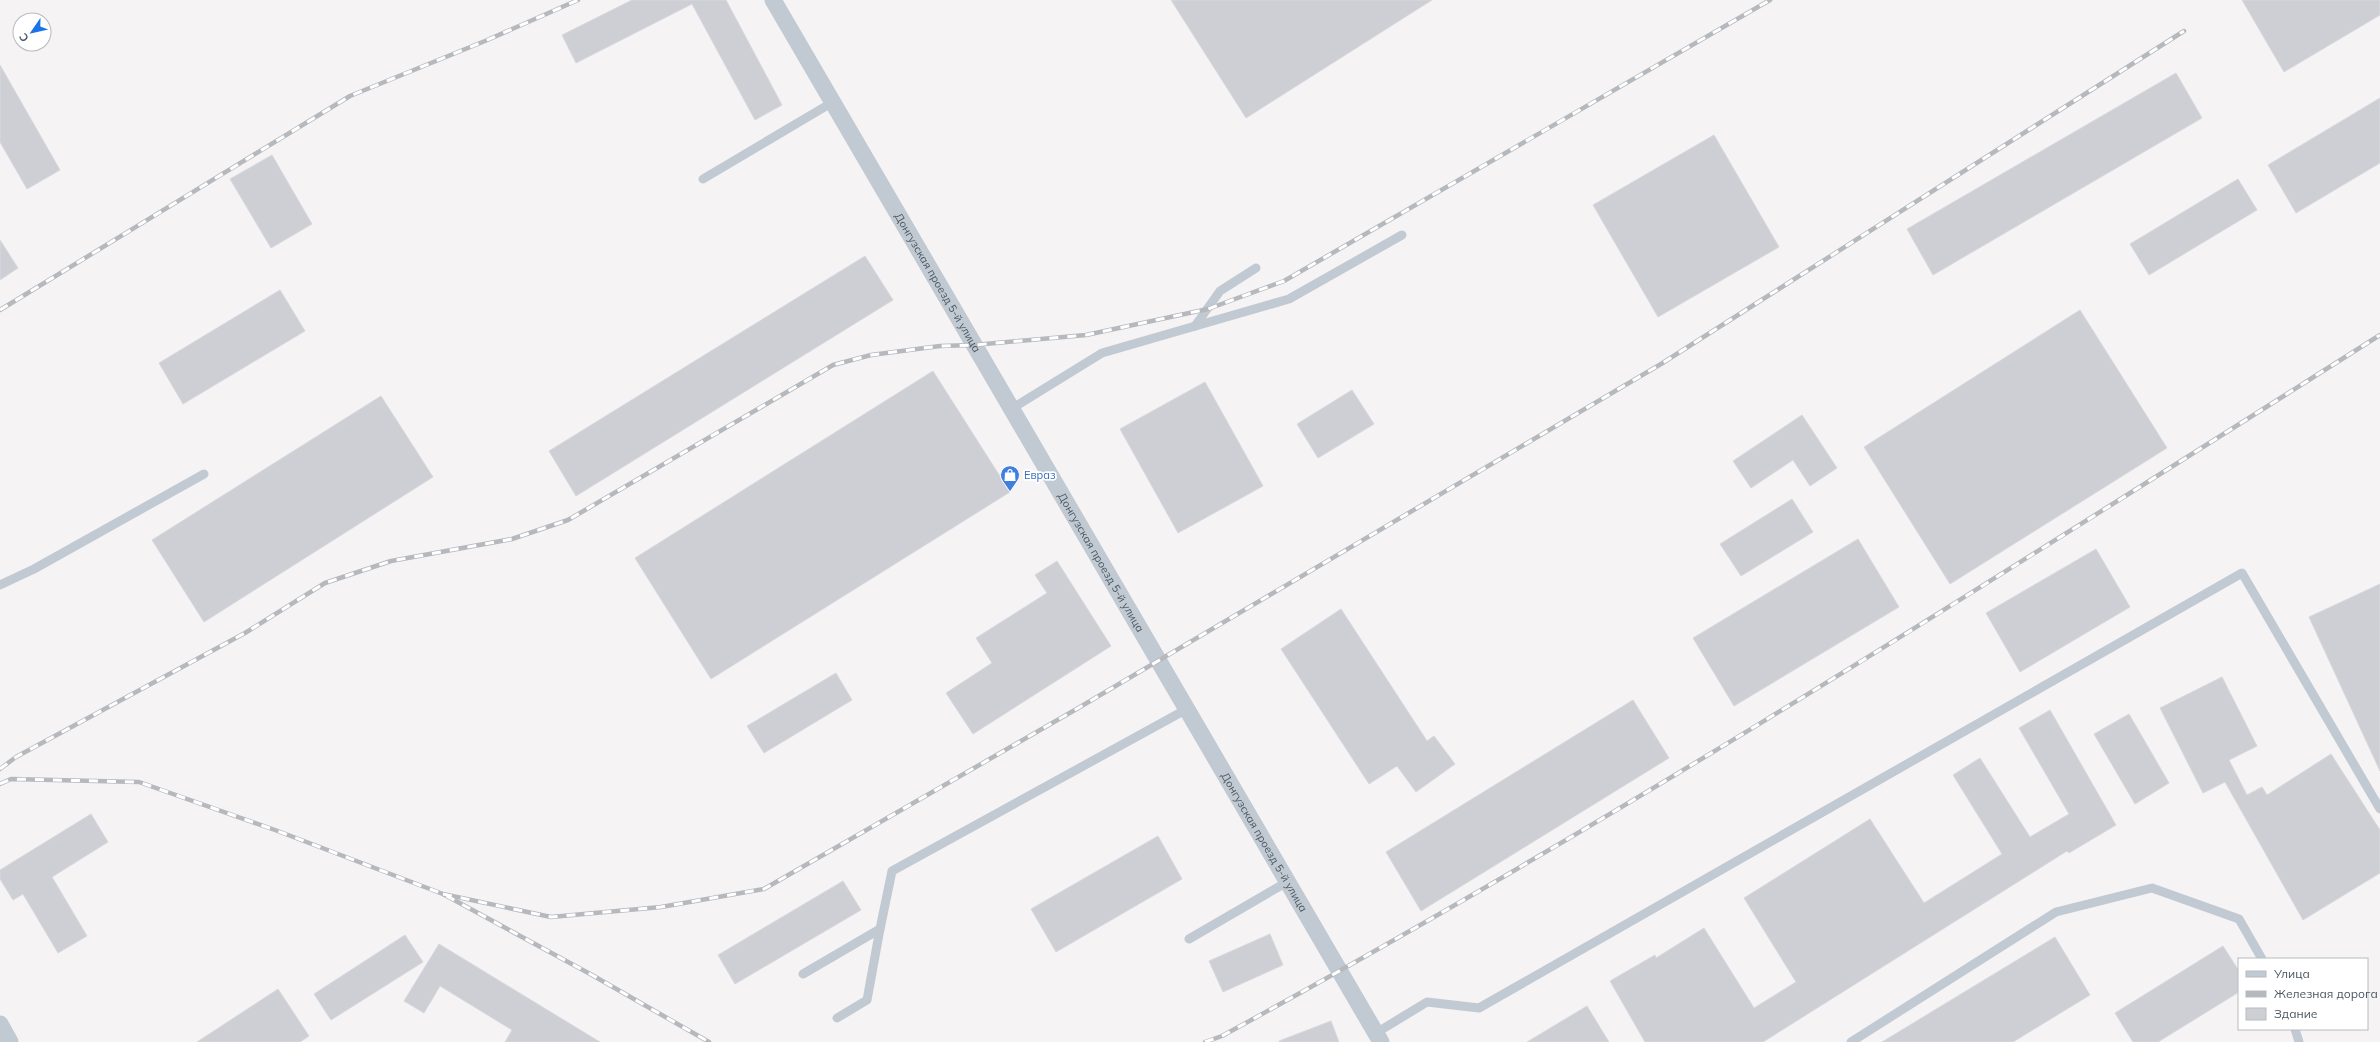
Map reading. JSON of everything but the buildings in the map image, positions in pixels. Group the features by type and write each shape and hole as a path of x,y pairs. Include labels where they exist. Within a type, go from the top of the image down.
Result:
{"street":[{"name":"Донгузская проезд 5-й улица","path":"773,0 1378,1037"},
{"path":"0,1024 10,1042"}],"lane":[{"path":"703,178 833,102"},
{"path":"1011,409 1102,353 1289,299 1402,235"},
{"path":"1195,326 1220,291 1256,268"},
{"path":"0,586 34,569 204,474"},
{"path":"1378,1037 1427,1002 1479,1008 2242,573 2379,804"},
{"path":"837,1018 867,1000 892,871 1187,709"},
{"path":"1189,939 1287,882"},
{"path":"1851,1042 2056,912 2152,888 2239,919 2261,958"},
{"path":"803,974 880,929"},
{"path":"2295,1030 2299,1042"}],"railway":[{"path":"0,310 350,96 485,41 578,0"},
{"path":"0,769 16,757 245,633 325,583 391,561 512,539 568,520 833,365 871,355 940,346 974,345 1086,335 1208,309 1284,281 1770,0"},
{"path":"443,894 551,917 661,907 764,889 1080,707 1661,364 2184,31"},
{"path":"1205,1042 1222,1036 1370,954 1662,783 1951,606 2380,335"},
{"path":"0,784 11,779 139,782 275,830 443,894 592,975 709,1042"}],"place":[{"name":"Евраз","path":"1010,492"}]}
